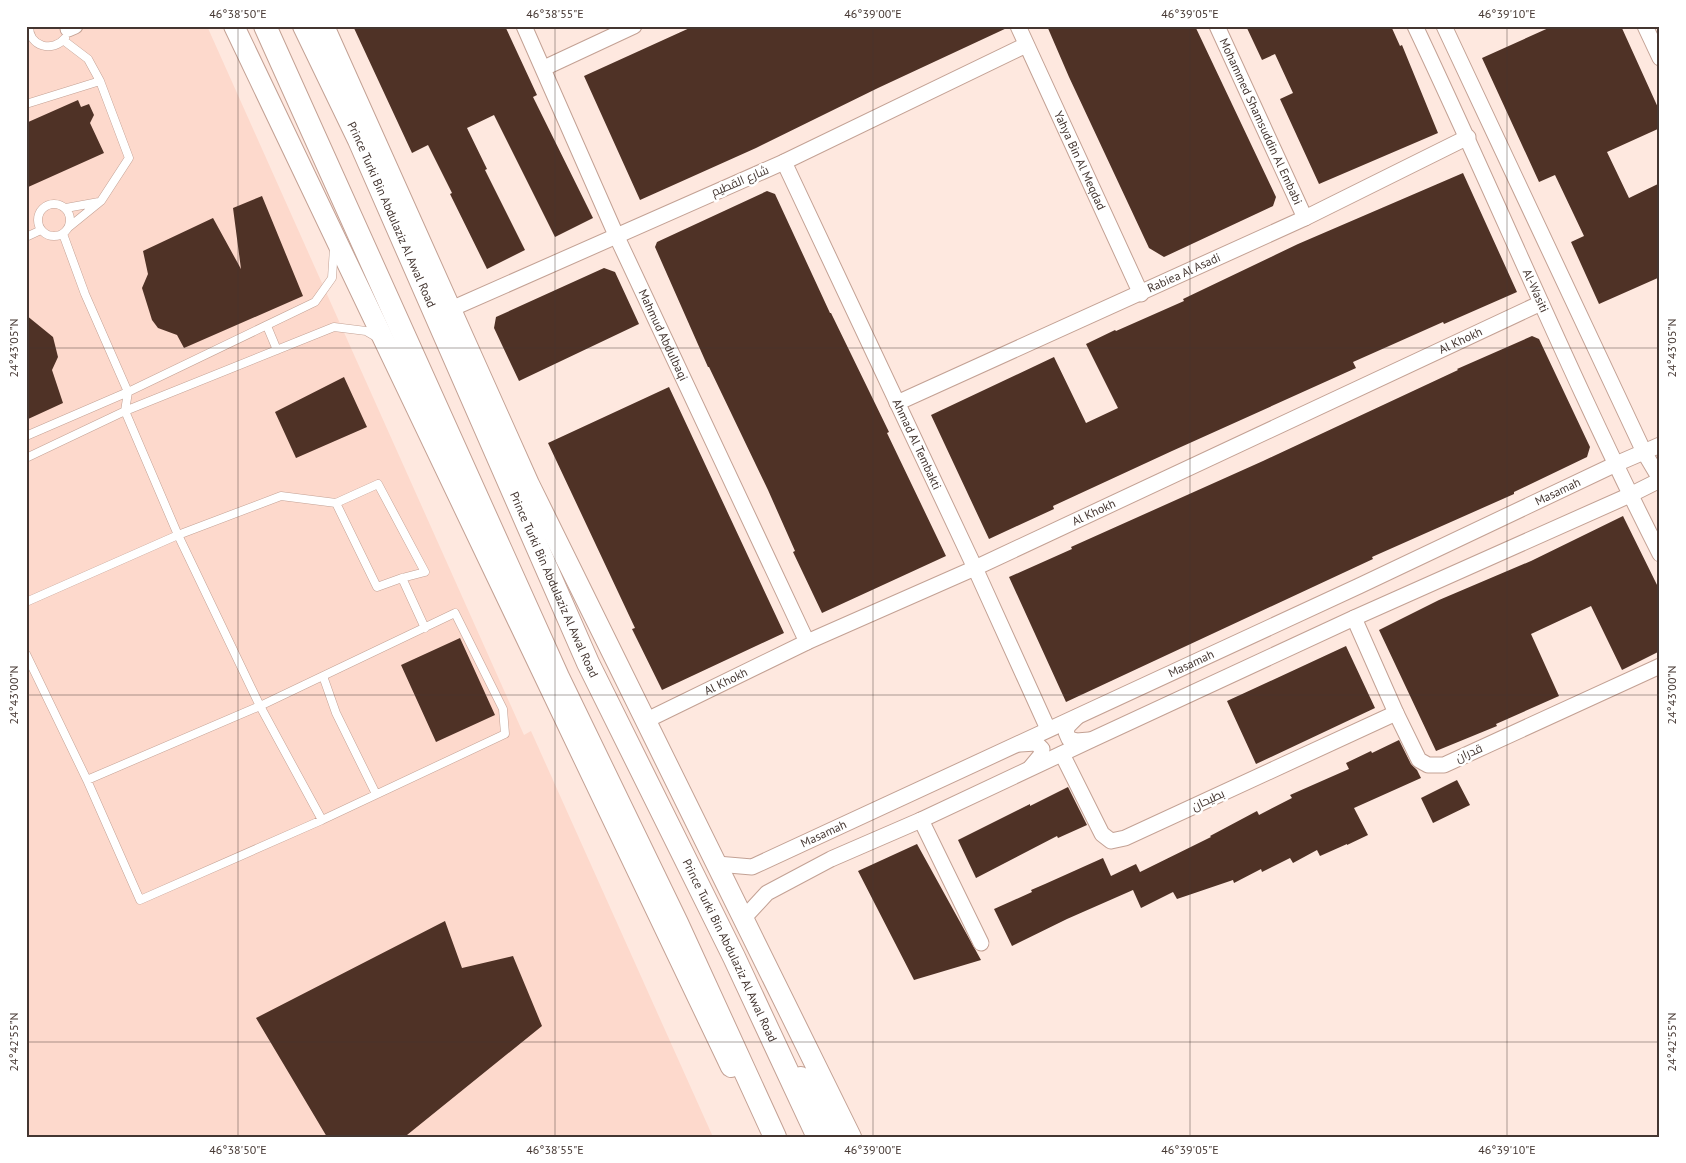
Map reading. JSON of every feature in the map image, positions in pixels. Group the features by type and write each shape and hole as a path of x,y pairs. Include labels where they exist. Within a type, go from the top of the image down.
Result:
{"main road":[{"path":"234,26 764,1137"},
{"path":"265,26 558,678 673,914 775,1137"},
{"name":"Prince Turki Bin Abdulaziz Al Awal Road","path":"304,26 359,140 588,664 734,957 818,1137"},
{"path":"324,26 530,484 851,1137"},
{"path":"528,528 530,484"},
{"path":"734,957 833,1137"}],"street":[{"name":"Mahmud Abdulbaqi","path":"524,26 616,235 807,642"},
{"path":"544,68 634,26"},
{"name":"Yahya Bin Al Meqdad","path":"1018,26 1141,294"},
{"name":"Mohammed Shamsuddin Al Embabi","path":"1217,26 1305,218"},
{"name":"Al-Wasiti","path":"1415,26 1468,137 1541,303 1630,495 1660,554"},
{"path":"743,919 767,893 832,859 921,820 1354,618 1630,495 1660,479 1644,452 1444,26"},
{"path":"1645,26 1660,58"},
{"name":"شارع القطيم","path":"451,309 784,162 1026,45"},
{"name":"Rabiea Al Asadi","path":"897,403 1305,218 1468,137"},
{"name":"Ahmad Al Tembakti","path":"784,162 975,568 1048,729"},
{"name":"Al Khokh","path":"645,721 807,642 975,568 1541,303"},
{"name":"Masamah","path":"717,864 752,867 1660,445"},
{"name":"قدران","path":"1354,618 1396,713 1420,760 1428,765 1444,764 1660,666"},
{"name":"بطيحان","path":"1062,754 1102,834 1111,841 1126,838 1396,713"},
{"path":"1082,714 1068,726 1066,732 1070,739 1078,741 1091,740"},
{"path":"1015,744 1036,743 1042,749 1041,755 1028,770"},
{"path":"921,820 981,943"},
{"path":"817,838 809,845 806,854 810,859 819,862 832,859"}],"lane":[{"path":"28,27 31,36 40,45 52,46 68,30 88,59 100,81 129,158 101,201 62,234 49,236 41,230 37,220 41,210 50,204 56,203 66,208 101,201"},
{"path":"26,104 100,81"},
{"path":"66,208 70,218 69,227"},
{"path":"26,237 41,230"},
{"path":"62,234 85,294 128,392 125,411 178,535 260,706 322,820"},
{"path":"26,436 128,392 315,302 332,278 335,239"},
{"path":"267,326 277,350"},
{"path":"26,458 125,411 334,327 366,331 385,343"},
{"path":"26,602 178,535 281,496 336,503 378,484 425,572 377,587 336,503"},
{"path":"402,578 425,628"},
{"path":"26,654 87,780 140,900 322,820 505,734 503,709 455,613 260,706 87,780"},
{"path":"323,676 336,713 376,794"}],"shaded area":[{"path":"26,26 207,26 524,735 531,731 713,1137 26,1137"}],"building":[{"path":"353,26 505,26 537,95 533,97 593,218 555,237 494,115 467,128 487,169 485,170 525,250 487,269 428,145 412,153"},
{"path":"694,26 1009,27 756,148 640,200 584,76"},
{"path":"1047,26 1195,26 1276,197 1273,206 1164,257 1149,248"},
{"path":"1246,26 1391,26 1400,46 1402,45 1438,133 1319,184 1280,99 1293,93 1275,54 1262,60"},
{"path":"1553,26 1621,26 1660,112 1660,128 1607,152 1629,198 1660,183 1660,277 1599,304 1571,242 1584,236 1555,175 1539,182 1482,58"},
{"path":"78,100 81,107 89,104 94,115 90,123 104,153 26,188 26,123"},
{"path":"1463,173 1517,292 1353,362 1356,368 1053,506 1054,509 989,539 931,415 1054,357 1086,423 1118,408 1086,344 1184,301 1183,299 1298,244"},
{"path":"767,191 775,194 946,556 822,613 793,552 795,551 768,490 708,367 655,247 657,242"},
{"path":"262,196 303,296 184,348 177,335 158,328 152,320 142,288 148,274 143,251 213,218 241,269 233,208"},
{"path":"604,268 615,272 639,324 519,381 494,328 496,317"},
{"path":"26,315 53,337 58,357 52,370 63,403 26,420"},
{"path":"1532,336 1539,339 1590,447 1587,457 1514,492 1514,494 1372,557 1373,559 1066,702 1009,577"},
{"path":"344,377 367,427 296,458 275,412"},
{"path":"669,387 784,633 662,690 632,629 635,628 548,443"},
{"path":"1623,516 1660,591 1660,651 1622,670 1591,606 1531,634 1559,696 1496,724 1497,726 1436,751 1379,630 1439,600 1531,561"},
{"path":"460,638 495,715 436,742 401,665"},
{"path":"1346,646 1375,708 1256,764 1227,701"},
{"path":"1399,740 1411,764 1421,778 1354,808 1368,835 1347,845 1320,856 1317,850 1293,863 1290,858 1262,872 1261,869 1234,883 1233,880 1177,899 1173,892 1141,908 1133,890 1012,946 994,909 1032,892 1031,890 1103,858 1111,876 1136,864 1140,872 1211,837 1257,811 1259,815 1292,798 1290,795 1349,769 1346,763"},
{"path":"1457,780 1470,805 1433,823 1421,798"},
{"path":"1068,787 1087,825 1058,838 1057,836 976,878 958,840"},
{"path":"917,844 981,960 914,980 858,871"},
{"path":"445,921 462,968 513,956 542,1026 407,1135 393,1137 327,1137 256,1018"}]}
